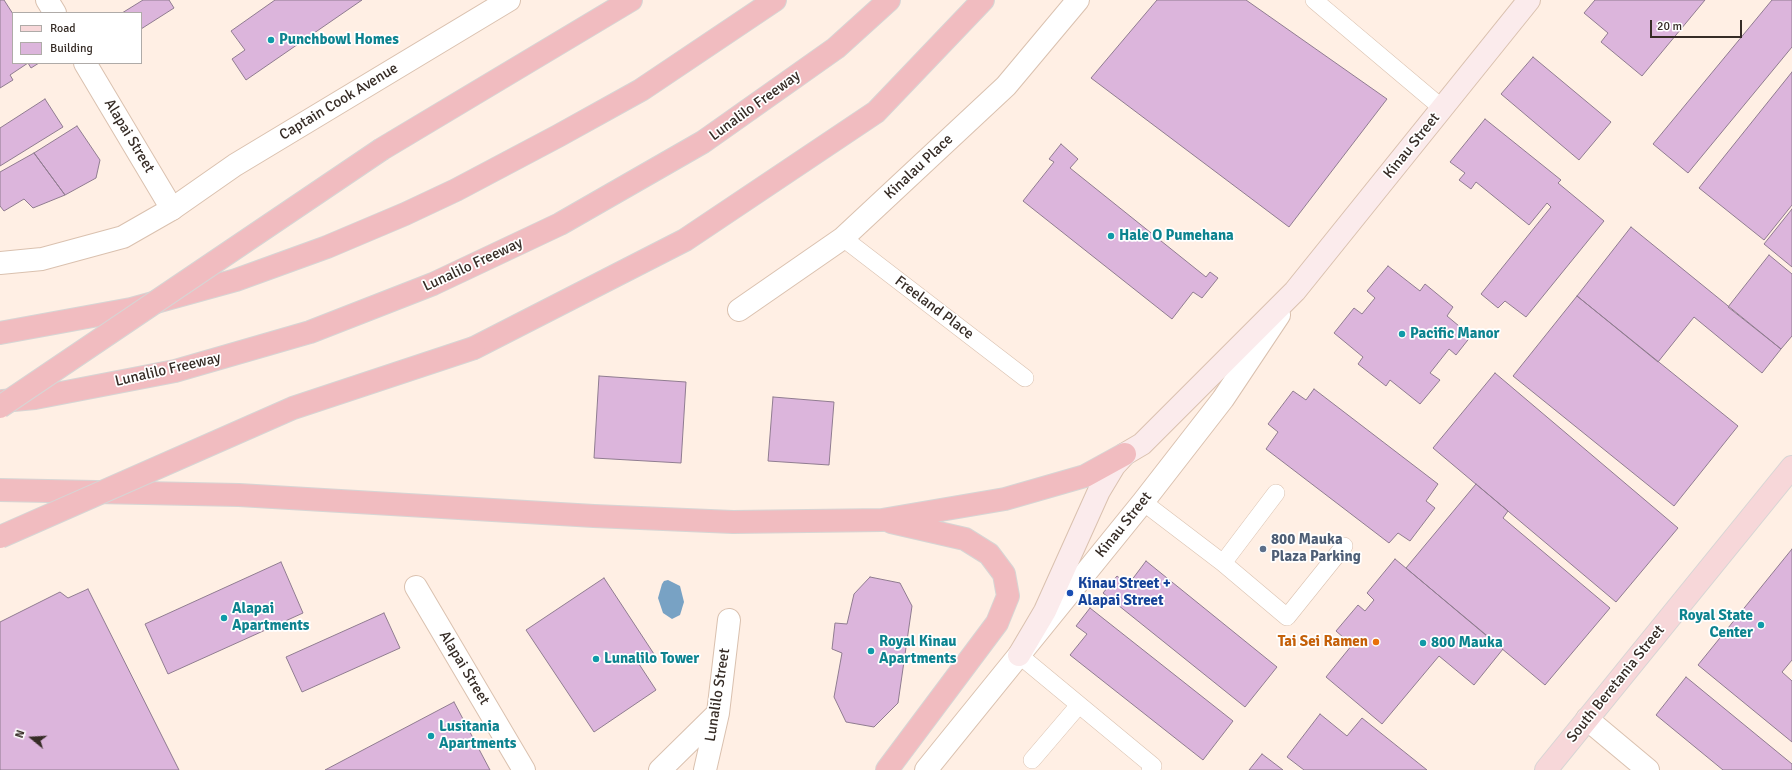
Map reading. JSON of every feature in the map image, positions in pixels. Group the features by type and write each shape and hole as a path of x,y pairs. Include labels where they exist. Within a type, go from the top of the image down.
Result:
{"highway":[{"path":"0,407 382,149 631,0"},
{"path":"0,333 131,310 236,280 327,247 398,217 456,190 641,90 775,0"},
{"name":"Lunalilo Freeway","path":"0,401 35,398 175,371 310,332 434,284 560,224 703,142 836,48 889,0"},
{"path":"0,537 293,408 474,348 685,240 876,112 983,0"},
{"path":"0,490 239,495 594,516 733,522 882,520 1005,499 1085,476 1125,454"},
{"path":"882,520 965,539 989,554 1004,574 1008,596 997,623 887,770"}],"main road":[{"name":"Kinau Street","path":"1125,454 1142,444 1295,291 1529,0"},
{"path":"1019,655 1045,611 1105,479 1125,454"},
{"name":"South Beretania Street","path":"1546,770 1792,467"}],"street":[{"path":"46,0 53,12"},
{"name":"Captain Cook Avenue","path":"0,263 42,259 123,237 172,209 235,165 509,0"},
{"name":"Kinalau Place","path":"739,310 843,238 1006,86 1078,0"},
{"name":"Alapai Street","path":"86,64 172,209"},
{"name":"Kinau Street","path":"926,770 1143,502 1223,398 1295,291"},
{"name":"Alapai Street","path":"416,588 524,770"},
{"name":"Lunalilo Street","path":"705,770 718,713 729,620"},
{"path":"660,770 718,713"},
{"path":"1587,719 1648,770"}],"lane":[{"path":"1314,0 1442,108"},
{"name":"Freeland Place","path":"843,238 1025,378"},
{"path":"1223,563 1276,493"},
{"path":"1143,502 1223,563 1287,617 1344,546"},
{"path":"1019,655 1153,766 1150,770"},
{"path":"1032,760 1078,704"}],"water":[{"path":"668,580 680,586 684,602 680,615 672,619 663,613 658,598 662,584 664,581"}],"building":[{"path":"0,0 4,0 12,12 12,64 26,64 10,75 13,80 0,88"},
{"path":"143,0 169,0 174,8 142,28 142,12 124,12"},
{"name":"Punchbowl Homes","path":"275,0 362,0 246,80 232,59 245,50 231,31"},
{"path":"1157,0 1246,0 1387,99 1289,227 1091,78"},
{"path":"1595,0 1705,0 1642,76 1601,42 1608,33 1584,13"},
{"path":"1772,0 1792,0 1792,47 1688,173 1653,144"},
{"path":"1533,57 1611,122 1579,160 1501,94"},
{"path":"29,64 37,64 31,68"},
{"path":"1792,72 1792,205 1764,240 1699,188"},
{"path":"45,99 63,127 0,166 0,128"},
{"path":"1485,119 1561,180 1558,183 1604,221 1526,317 1505,301 1498,308 1481,294 1551,207 1547,203 1529,225 1476,182 1471,189 1459,180 1465,173 1450,162"},
{"path":"77,126 100,160 96,178 65,195 34,153"},
{"name":"Hale O Pumehana","path":"1061,144 1078,159 1070,168 1206,277 1210,272 1218,278 1202,298 1193,292 1172,319 1023,201 1054,162 1049,159"},
{"path":"34,153 65,195 33,208 24,199 4,211 0,206 0,172"},
{"path":"1792,209 1792,267 1764,244"},
{"path":"1631,227 1781,349 1762,373 1694,317 1658,362 1577,296"},
{"path":"1769,255 1792,274 1792,336 1781,349 1728,307"},
{"name":"Pacific Manor","path":"1388,266 1420,291 1425,284 1453,307 1447,316 1471,336 1456,355 1449,349 1430,373 1440,380 1420,404 1390,380 1386,386 1358,364 1363,357 1334,333 1354,308 1362,314 1375,298 1367,291"},
{"path":"1577,296 1738,426 1674,506 1513,376"},
{"path":"1495,373 1678,528 1616,602 1433,448"},
{"path":"599,376 686,382 681,463 594,458"},
{"path":"1314,389 1438,484 1426,501 1435,508 1410,541 1398,533 1389,543 1266,449 1278,432 1268,424 1293,391 1306,400"},
{"path":"773,397 834,402 829,465 768,461"},
{"path":"1476,484 1508,511 1503,518 1610,608 1545,685 1406,568"},
{"name":"Royal State Center","path":"1792,549 1792,660 1782,672 1792,681 1792,742 1698,665"},
{"name":"800 Mauka","path":"1395,559 1503,649 1474,685 1439,656 1382,724 1326,677 1352,645 1336,631 1358,605 1365,611 1374,600 1367,593"},
{"path":"1146,561 1277,667 1245,707 1103,593 1117,576 1128,585"},
{"name":"Alapai Apartments","path":"281,562 303,613 168,674 145,624"},
{"name":"Royal Kinau Apartments","path":"870,577 900,583 912,606 898,703 874,727 846,722 834,697 842,653 832,649 835,623 847,624 854,594"},
{"name":"Lunalilo Tower","path":"604,578 654,654 639,664 656,690 594,732 526,630"},
{"path":"88,589 179,770 0,770 0,622 60,592 68,598"},
{"path":"1090,608 1233,721 1203,760 1070,655 1087,634 1076,626"},
{"path":"384,613 400,648 302,692 286,657"},
{"name":"Royal State Center","path":"1686,677 1792,764 1792,770 1723,770 1656,715"},
{"name":"Lusitania Apartments","path":"454,702 490,770 325,770"},
{"path":"1320,714 1347,736 1362,718 1427,770 1304,770 1287,757"},
{"path":"1262,754 1283,770 1249,770"}],"place":[{"name":"Punchbowl Homes","path":"271,40"},
{"name":"Hale O Pumehana","path":"1111,236"},
{"name":"Pacific Manor","path":"1402,334"},
{"name":"800 Mauka Plaza Parking","path":"1263,549"},
{"name":"Kinau Street + Alapai Street","path":"1070,593"},
{"name":"Alapai Apartments","path":"224,618"},
{"name":"Royal State Center","path":"1761,625"},
{"name":"Tai Sei Ramen","path":"1376,642"},
{"name":"800 Mauka","path":"1423,643"},
{"name":"Royal Kinau Apartments","path":"871,651"},
{"name":"Lunalilo Tower","path":"596,659"},
{"name":"Lusitania Apartments","path":"431,736"}]}
